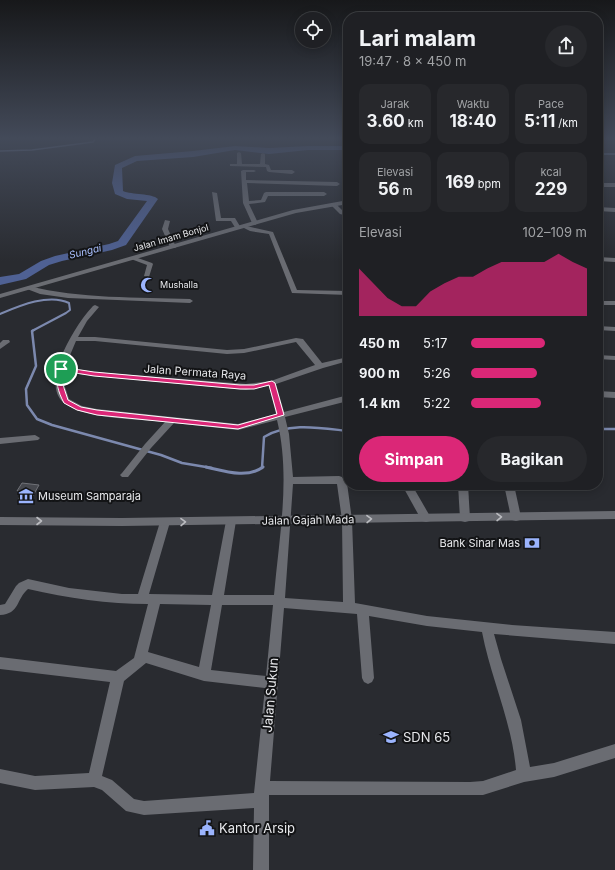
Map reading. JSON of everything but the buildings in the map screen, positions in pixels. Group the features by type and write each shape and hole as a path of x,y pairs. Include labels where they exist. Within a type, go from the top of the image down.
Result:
{"street":[{"path":"255,223 246,203 244,182 337,184"},
{"path":"298,194 301,183"},
{"path":"603,185 615,185"},
{"path":"214,193 218,220 233,219 241,227 270,233 294,292 343,293"},
{"path":"246,203 263,201 265,199 265,194 268,193 324,194"},
{"name":"Jalan Imam Bonjol","path":"0,296 295,211 343,203"},
{"path":"333,204 343,213"},
{"path":"603,209 615,210"},
{"path":"167,221 165,229 173,247"},
{"path":"133,258 150,264 147,276"},
{"path":"603,259 615,260"},
{"path":"29,288 40,292 68,296 190,301"},
{"path":"603,303 615,303"},
{"path":"96,307 84,319 73,339 59,377 62,394 66,401 73,406 97,412 238,427 343,399"},
{"path":"603,328 615,329"},
{"path":"73,339 90,338 227,352 244,351 296,340 300,341 320,366"},
{"path":"603,357 615,358"},
{"name":"Jalan Permata Raya","path":"61,369 94,374 254,387 272,383 320,366 343,360"},
{"name":"Jalan Sukun","path":"261,870 261,794 279,602 289,470 284,430 272,383"},
{"path":"603,394 615,395"},
{"path":"125,475 148,446 172,420"},
{"path":"0,440 35,438"},
{"path":"288,480 341,481 346,520 349,607"},
{"path":"410,490 426,518"},
{"path":"463,490 465,518"},
{"path":"510,490 516,517"},
{"name":"Jalan Gajah Mada","path":"0,521 165,522 615,515"},
{"path":"204,675 231,521"},
{"path":"142,600 165,522"},
{"path":"0,610 7,610 11,607 20,588 23,585 28,584 69,593 142,600 279,602 349,607 427,621 512,630 615,638"},
{"path":"139,661 155,600"},
{"path":"363,610 368,678"},
{"path":"487,627 490,644 514,720 521,749 524,775"},
{"path":"94,780 118,677 145,657 204,675 271,683"},
{"path":"0,663 118,677"},
{"path":"0,777 35,784 94,780 107,785 131,806 144,808 261,794 483,788 524,775 561,768 615,751"}],"waterway":[{"name":"Sungai","path":"0,281 22,277 45,263 59,258 112,247 122,243 153,199 127,196 118,192 117,180"},
{"path":"0,314 25,304 43,300 61,300 69,303 70,310 32,331"},
{"path":"32,331 36,366 26,389 27,405 37,419 52,425 161,455 182,463 206,467"},
{"path":"262,468 264,437 274,432 284,429 305,427 343,431"},
{"path":"603,429 615,429"},
{"path":"206,467 212,468"},
{"path":"206,467 235,473 250,473 262,468"}],"place":[{"name":"Mushalla","path":"148,285"},
{"name":"Museum Samparaja","path":"26,496"},
{"name":"Bank Sinar Mas","path":"532,543"},
{"name":"SDN 65","path":"391,737"},
{"name":"Kantor Arsip","path":"207,828"}],"route":[{"path":"61,369 94,374 240,387 254,387 272,383 280,415 244,426 232,427 97,412 73,406 66,401 62,394 60,385 59,377 61,369"}]}
